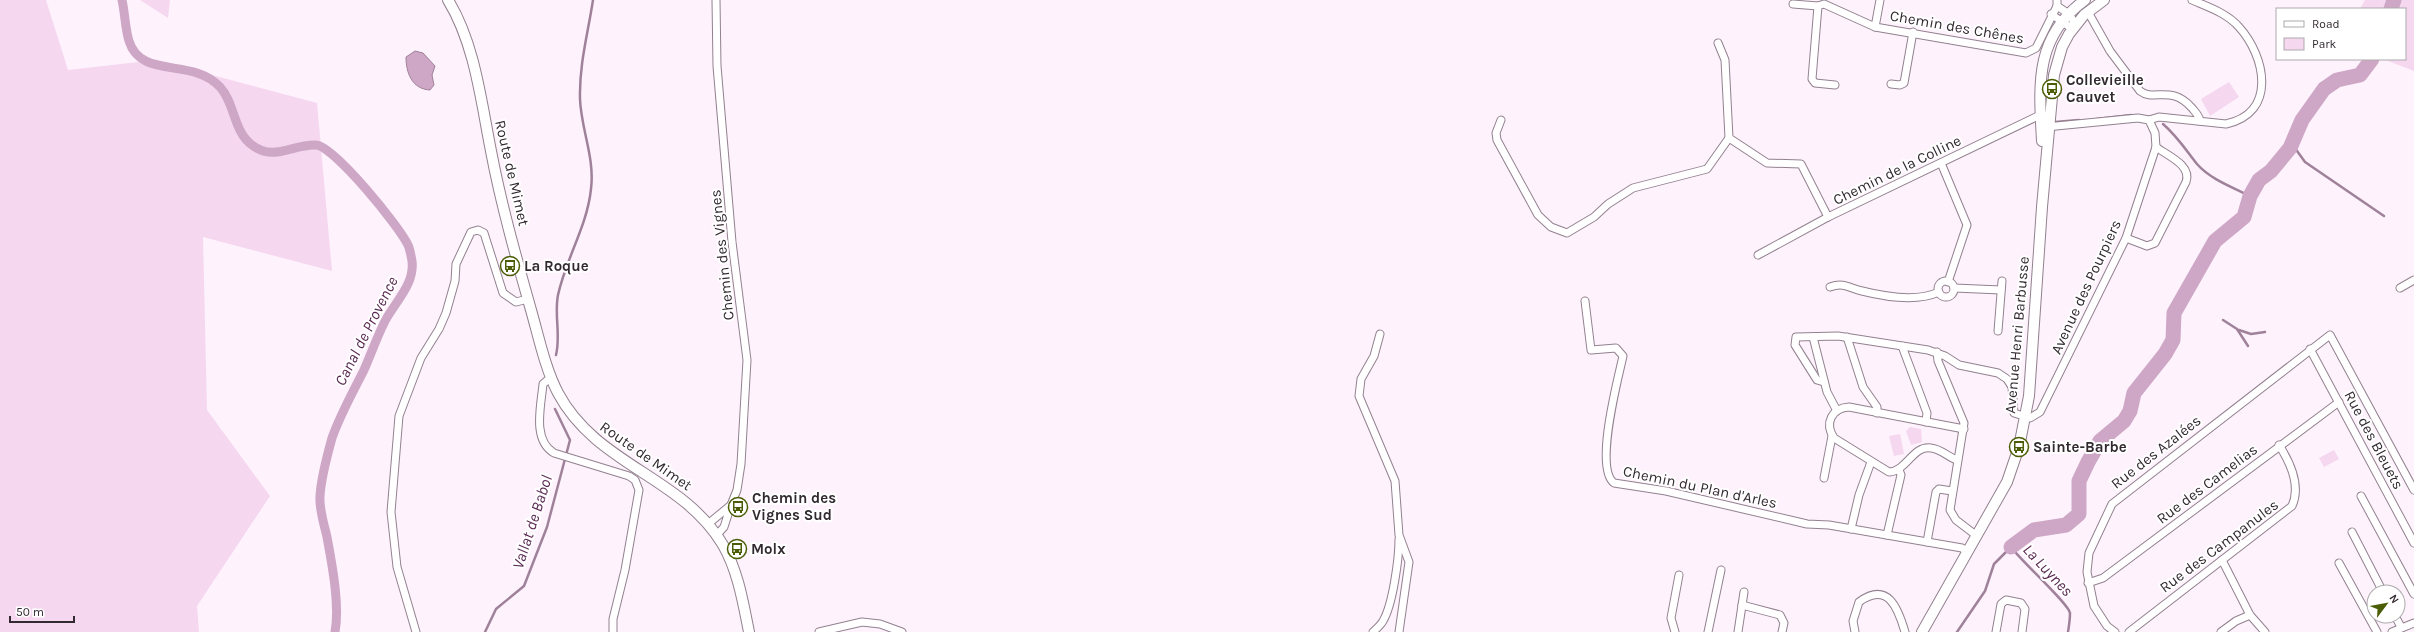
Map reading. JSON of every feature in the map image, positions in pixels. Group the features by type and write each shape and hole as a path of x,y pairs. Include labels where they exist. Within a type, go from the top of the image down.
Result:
{"main road":[{"name":"Route de Mimet","path":"448,0 463,31 471,56 497,184 550,378 571,414 589,436 609,451 680,497 708,524 733,566 749,632"},
{"name":"Avenue Henri Barbusse","path":"1922,632 2007,482 2026,418 2042,207 2045,115 2040,71 2050,41 2062,22 2085,0"},
{"name":"Avenue Henri Barbusse","path":"2045,115 2062,47 2076,25 2088,12 2104,0"}],"street":[{"name":"Chemin des Vignes","path":"716,0 717,66 732,242 747,360 741,464 737,490 724,527 716,536"},
{"path":"1875,27 1880,0"},
{"path":"2045,127 2138,118 2149,120 2159,117 2226,124 2243,118 2248,114 2258,99 2263,81 2262,71 2252,43 2239,26 2224,14 2192,0"},
{"path":"2051,14 2068,26 2076,25 2069,14 2057,3"},
{"name":"Chemin des Chênes","path":"1793,4 1821,5 1875,27 1913,32 2029,53 2036,48 2057,3"},
{"path":"1821,5 1812,79 1815,83 1835,85"},
{"path":"2088,12 2110,50 2140,90 2147,94 2167,94 2180,98 2198,115 2200,121"},
{"path":"1891,84 1900,85 1904,83 1913,32"},
{"path":"1500,120 1496,133 1497,140 1538,215 1552,227 1567,233 1594,217 1608,204 1633,188 1707,169 1729,138 1725,60 1718,43"},
{"name":"Chemin de la Colline","path":"1758,255 1828,217 2045,115"},
{"name":"Avenue des Pourpiers","path":"2026,418 2035,416 2040,412 2126,238 2156,147 2155,133 2149,120"},
{"path":"1729,138 1767,163 1801,164 1828,217"},
{"path":"2126,238 2147,246 2155,243 2186,182 2188,175 2184,166 2156,147"},
{"path":"1941,163 1967,225 1948,282"},
{"path":"416,632 397,567 390,512 399,416 421,358 439,329 446,313 455,281 456,264 471,232 478,230 486,238 503,293 516,302 528,299"},
{"path":"2400,288 2414,280"},
{"path":"1998,331 2002,281"},
{"path":"1948,282 1954,288 2001,290"},
{"path":"1948,282 1939,285 1939,292 1942,296 1947,297 1952,294 1954,288"},
{"path":"1830,287 1844,284 1862,291 1920,298 1939,292"},
{"name":"Chemin du Plan d'Arles","path":"1585,301 1591,350 1616,348 1623,356 1606,435 1608,475 1611,481 1666,491 1807,524 1851,529 1962,548 1968,552"},
{"path":"1373,632 1383,621 1388,606 1399,557 1395,481 1359,396 1362,379 1374,356 1380,334"},
{"name":"Rue des Azalées","path":"2115,632 2100,616 2088,583 2089,553 2109,508 2115,500 2330,335 2414,490"},
{"path":"1824,382 1817,380 1794,342 1798,336 1847,337 1937,352 1959,365 2003,376 2012,387 2014,413 2026,418"},
{"path":"1813,337 1824,382 1837,411"},
{"path":"1847,337 1862,388 1877,407 1877,413"},
{"path":"1902,346 1927,413 1926,422"},
{"name":"Rue des Bleuets","path":"2310,349 2414,543"},
{"path":"1937,352 1938,361 1962,417 1964,429 1957,460 1950,510 1956,520 1977,536"},
{"path":"550,378 543,384 540,414 541,440 546,448 554,452 629,476 635,480 639,490 625,570 613,619 613,632"},
{"name":"Rue des Camelias","path":"2088,583 2103,578 2339,402"},
{"path":"1824,478 1832,436 1829,423 1831,416 1837,411 1849,407 1964,429"},
{"path":"1832,436 1840,444 1889,472 1899,470 1920,450 1926,448 1938,450 1957,460"},
{"name":"Rue des Campanules","path":"2129,632 2292,506 2294,497 2293,468 2280,445"},
{"path":"1851,529 1858,494 1871,462"},
{"path":"1887,535 1901,475 1899,470"},
{"path":"1927,542 1936,492 1939,490 1952,491"},
{"path":"2360,496 2414,594"},
{"path":"708,524 731,505"},
{"path":"2352,532 2379,584"},
{"path":"1399,535 1409,562 1399,632"},
{"path":"2222,560 2250,615 2265,632"},
{"path":"2340,563 2377,632"},
{"path":"1708,632 1721,570"},
{"path":"1674,631 1671,618 1679,575"},
{"path":"1738,632 1744,592"},
{"path":"1855,632 1853,621 1859,602 1871,595 1879,595 1892,600 1898,609 1905,632"},
{"path":"1996,632 2001,604 2006,600 2014,600 2021,603 2025,609 2022,632"},
{"path":"1742,605 1780,615 1784,623 1782,632"},
{"path":"2221,632 2236,621 2250,615"},
{"path":"819,632 862,622 880,624 902,632"},
{"path":"2392,632 2401,627 2414,623"}],"green space":[{"path":"0,0 46,0 68,70 156,60 317,103 332,271 203,237 207,410 270,496 197,606 199,632 0,632"},
{"path":"140,0 170,0 168,18"},
{"path":"2365,0 2414,0 2414,71 2386,60 2406,60 2406,8 2361,8"},
{"path":"2229,82 2239,97 2210,116 2201,99"},
{"path":"1910,427 1921,429 1922,442 1911,445 1906,431"},
{"path":"1900,434 1904,454 1894,456 1889,436"},
{"path":"2334,450 2339,459 2324,467 2319,458"}],"shaded area":[{"path":"415,51 423,53 435,66 432,75 434,85 430,90 419,87 414,83 407,69 406,57"}],"waterway":[{"name":"Canal de Provence","path":"122,0 129,41 135,53 144,60 156,65 196,73 209,78 220,87 225,94 241,132 252,145 260,150 276,152 307,145 316,145 325,149 337,158 351,172 380,205 409,247 412,269 407,285 385,321 364,370 339,421 332,438 323,474 320,506 335,584 337,610 335,632"},
{"name":"Vallat de Babol","path":"556,355 558,340 558,295 566,268 581,229 589,203 591,189 592,177 590,155 581,110 580,86 582,61 593,0"},
{"path":"2391,8 2394,0"},
{"path":"2011,547 2034,530 2066,525 2079,514 2079,481 2088,462 2100,441 2124,421 2130,411 2134,393 2165,354 2173,340 2174,313 2215,241 2244,217 2250,196 2259,180 2271,171 2290,148 2302,120 2324,89 2337,80 2360,75 2371,60"},
{"path":"2097,119 2131,115"},
{"path":"2055,122 2079,120"},
{"path":"2163,124 2177,138 2197,164 2208,174 2250,196"},
{"path":"2292,144 2305,162 2384,216"},
{"path":"2223,320 2237,329 2248,346"},
{"path":"2239,330 2251,334 2265,332"},
{"name":"Vallat de Babol","path":"485,632 496,609 524,586 547,527 570,440 555,409"},
{"name":"La Luynes","path":"1957,632 1985,591 1994,564 2011,547 2068,608 2070,613 2068,632"}],"place":[{"name":"Collevieille Cauvet","path":"2052,89"},
{"name":"La Roque","path":"510,266"},
{"name":"Sainte-Barbe","path":"2019,447"},
{"name":"Chemin des Vignes Sud","path":"738,507"},
{"name":"Molx","path":"737,549"}]}
